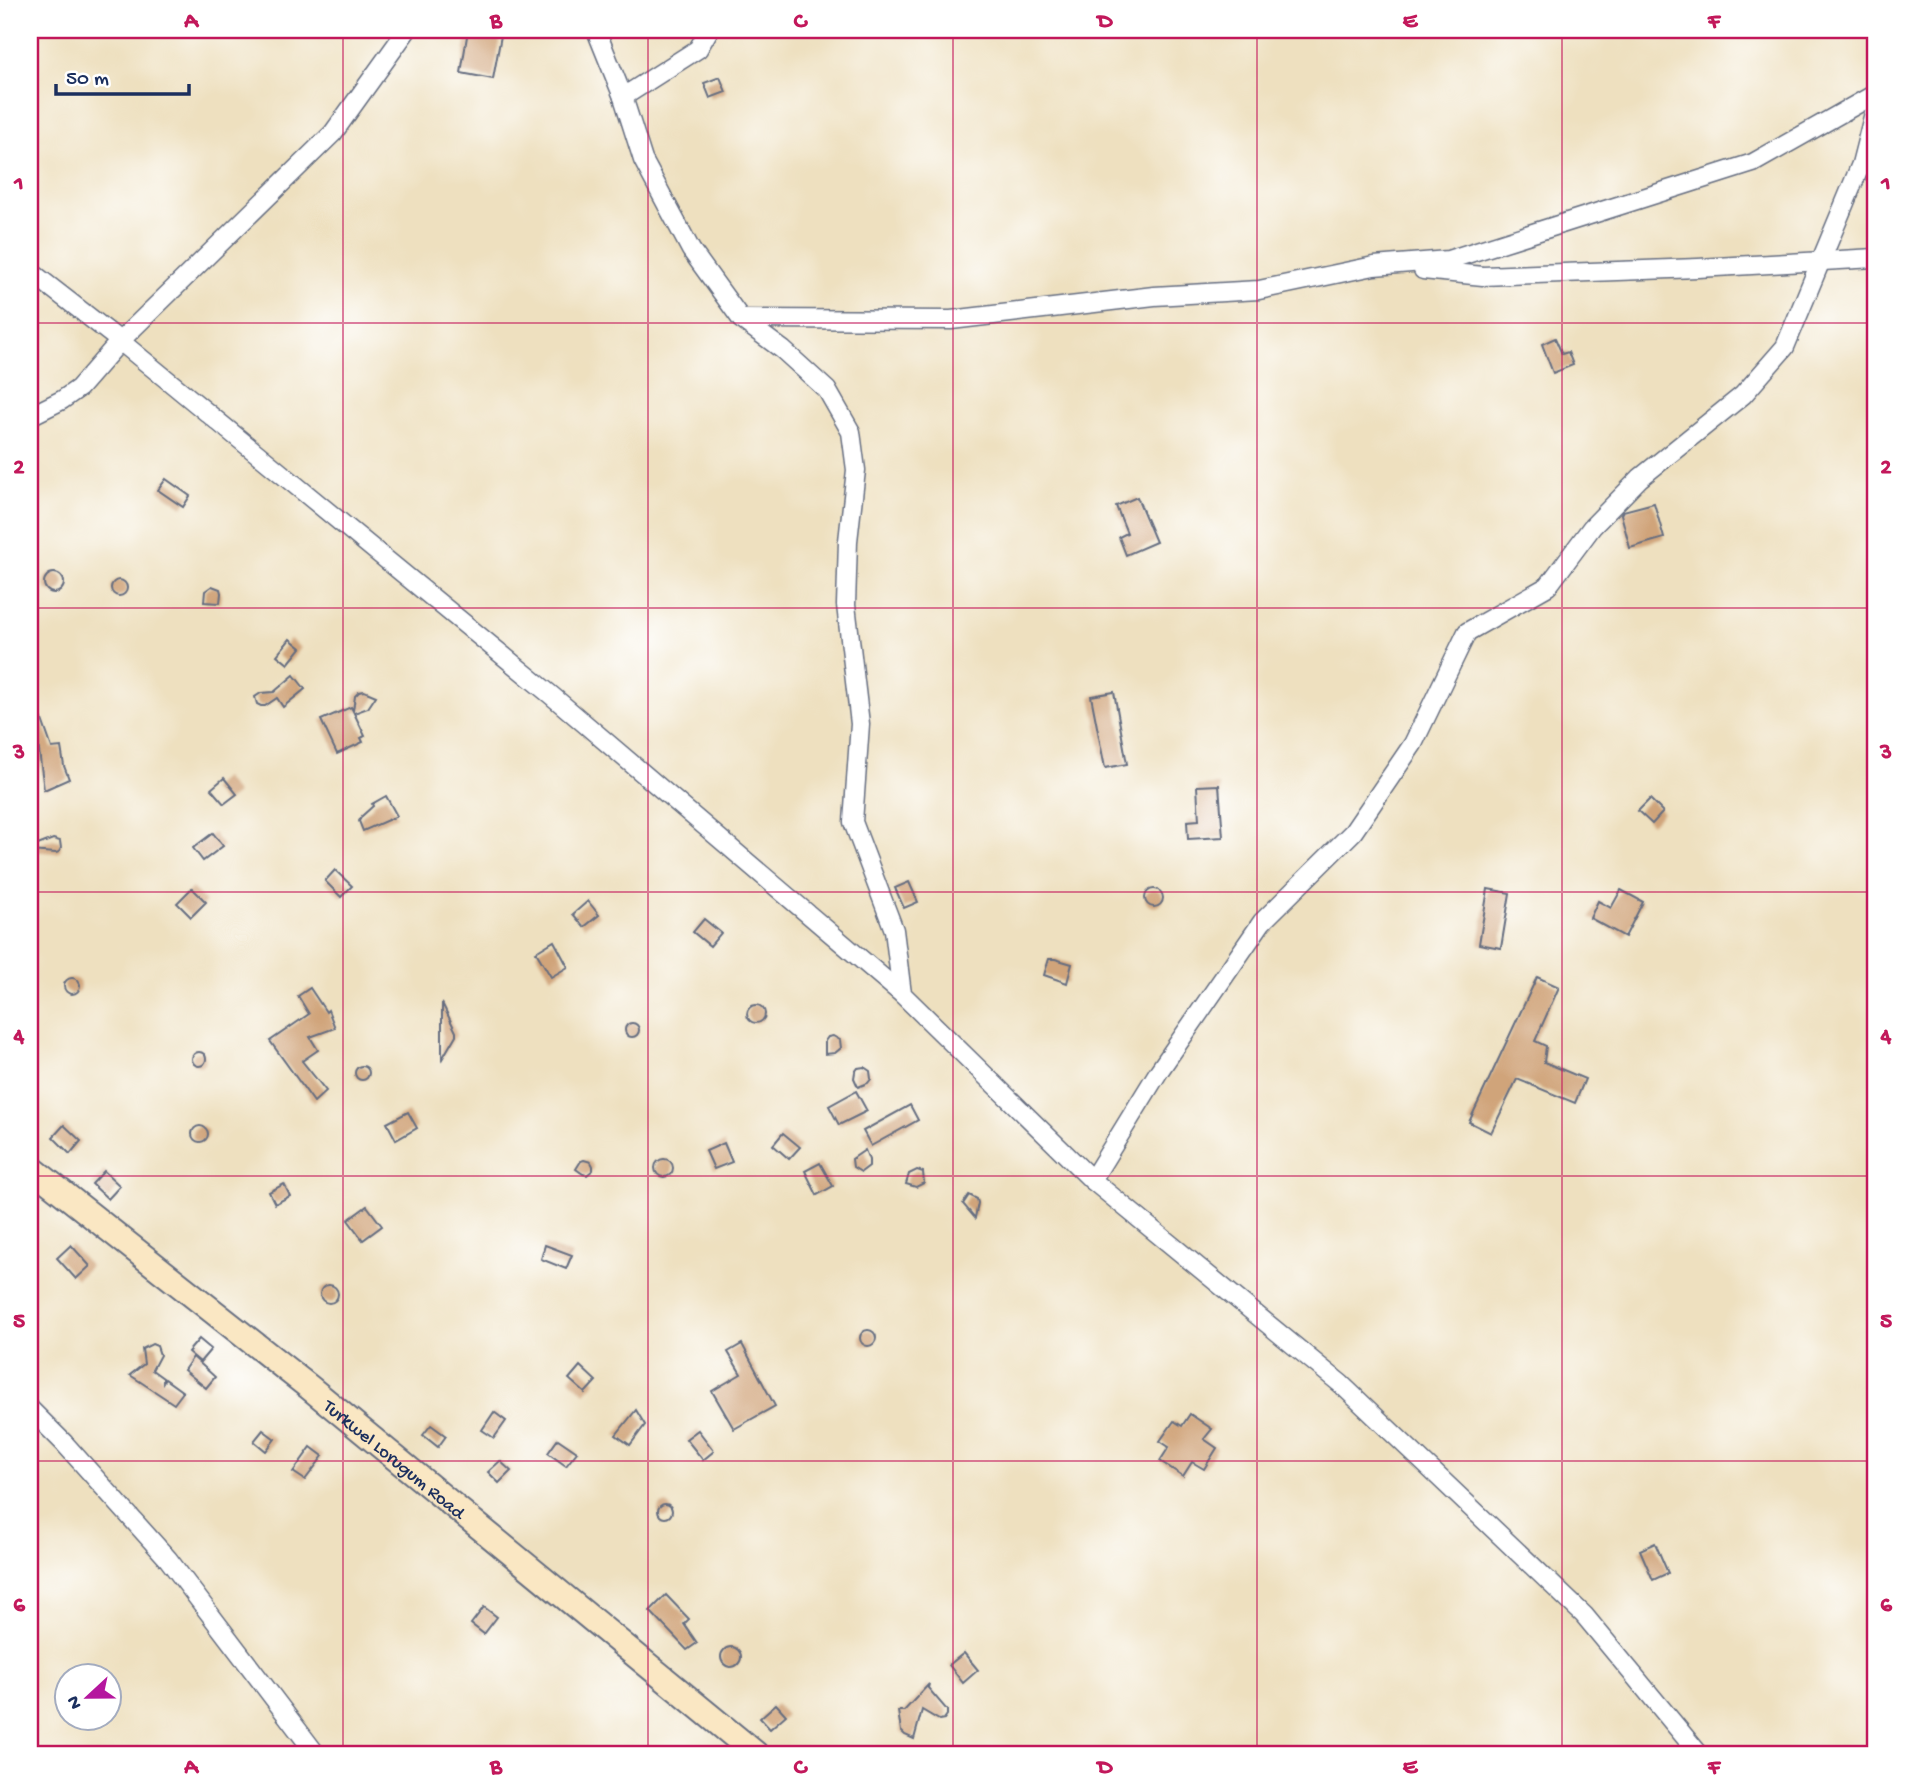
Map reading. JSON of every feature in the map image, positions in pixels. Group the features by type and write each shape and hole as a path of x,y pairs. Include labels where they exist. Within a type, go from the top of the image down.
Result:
{"main road":[{"name":"Turkwel Lorugum Road","path":"30,1167 309,1387 756,1754"}],"street":[{"path":"30,416 79,388 120,341 333,133 407,30"},
{"path":"597,30 623,97 642,160 691,250 741,318 827,390 851,432 856,470 848,541 846,605 860,724 853,822 894,930 902,994"},
{"path":"623,97 698,49 709,30"},
{"path":"741,318 951,320 1154,296 1259,290 1374,266 1448,260 1753,163 1875,94"},
{"path":"1091,1180 1159,1071 1262,922 1353,832 1413,744 1467,632 1548,586 1592,527 1640,478 1743,395 1785,347 1861,164 1875,109"},
{"path":"1374,266 1483,276 1875,258"},
{"path":"30,271 120,341 540,686 902,994 1091,1180 1341,1384 1584,1615 1699,1754"},
{"path":"30,1409 168,1559 316,1754"}],"building":[{"path":"468,30 502,30 493,79 461,73"},
{"path":"720,77 726,92 710,98 704,83"},
{"path":"1555,338 1562,354 1568,352 1573,365 1553,373 1542,344"},
{"path":"166,479 190,496 183,507 158,490"},
{"path":"1137,497 1156,542 1126,555 1119,537 1127,533 1116,506"},
{"path":"1654,503 1664,538 1630,548 1621,514 1623,511"},
{"path":"54,573 61,576 64,583 61,590 54,593 47,590 44,583 47,576"},
{"path":"119,580 125,582 125,594 119,596 113,594 111,588 113,582"},
{"path":"212,586 220,589 220,603 204,602 205,591"},
{"path":"290,639 301,648 288,664 277,655"},
{"path":"294,675 305,689 283,707 277,698 265,706 257,704 255,697 261,693 274,692"},
{"path":"364,691 376,696 368,708 354,713 365,736 361,738 363,742 337,754 321,720 351,707 353,711 355,696"},
{"path":"1114,692 1127,764 1105,768 1091,696"},
{"path":"41,717 52,748 61,747 69,779 44,790 35,719"},
{"path":"224,778 237,794 224,804 211,789"},
{"path":"1219,785 1223,837 1188,839 1187,821 1199,820 1197,786"},
{"path":"386,796 397,816 363,831 359,821 362,816 372,804"},
{"path":"1650,799 1663,812 1652,824 1638,811"},
{"path":"213,833 223,846 203,861 193,848"},
{"path":"53,839 60,841 59,852 30,851 30,848"},
{"path":"335,870 352,886 341,897 325,881"},
{"path":"909,882 918,902 904,908 895,888"},
{"path":"192,888 206,902 191,917 177,903"},
{"path":"1154,889 1160,892 1163,898 1160,904 1154,907 1148,904 1145,898 1148,892"},
{"path":"1488,889 1510,893 1501,948 1479,944"},
{"path":"1621,890 1643,902 1625,937 1590,918 1598,901 1611,908"},
{"path":"588,901 599,915 584,927 573,914"},
{"path":"704,919 721,933 710,946 693,932"},
{"path":"554,941 568,967 551,977 536,952"},
{"path":"1049,959 1072,964 1067,983 1044,975"},
{"path":"1537,977 1559,987 1535,1041 1546,1046 1544,1062 1585,1079 1575,1103 1517,1079 1491,1133 1469,1122"},
{"path":"69,978 75,978 80,986 78,992 69,994 64,989 64,983"},
{"path":"310,988 326,1012 328,1010 335,1028 310,1037 318,1050 302,1061 326,1091 314,1102 270,1041 309,1014 298,996"},
{"path":"442,1003 456,1035 442,1059"},
{"path":"756,1005 762,1008 765,1014 762,1020 756,1023 750,1020 747,1014 750,1008"},
{"path":"629,1023 635,1023 639,1030 635,1037 629,1037 625,1033 625,1027"},
{"path":"833,1036 840,1040 841,1048 835,1053 825,1054 825,1041"},
{"path":"196,1052 202,1052 206,1059 202,1066 196,1066 192,1062 192,1056"},
{"path":"359,1066 365,1066 369,1073 365,1080 359,1080 355,1076 355,1070"},
{"path":"864,1067 870,1071 871,1079 858,1087 854,1078 855,1072"},
{"path":"856,1091 867,1111 839,1125 829,1106"},
{"path":"910,1105 918,1120 871,1146 863,1131"},
{"path":"408,1112 417,1128 396,1140 387,1123"},
{"path":"64,1125 81,1141 70,1154 53,1137"},
{"path":"197,1126 203,1126 208,1134 206,1140 197,1142 192,1137 192,1131"},
{"path":"783,1133 800,1147 789,1159 773,1145"},
{"path":"724,1143 732,1162 714,1169 706,1151"},
{"path":"865,1150 869,1166 861,1172 853,1167 852,1159"},
{"path":"664,1159 670,1162 673,1168 670,1174 664,1177 658,1174 655,1168 658,1162"},
{"path":"584,1160 591,1162 593,1166 593,1170 587,1175 576,1169"},
{"path":"820,1163 833,1186 817,1195 805,1171"},
{"path":"917,1170 923,1172 924,1183 916,1187 906,1184 909,1174"},
{"path":"104,1171 120,1186 108,1199 92,1184"},
{"path":"284,1184 290,1196 275,1204 269,1192"},
{"path":"969,1195 977,1199 975,1218 963,1204"},
{"path":"367,1206 382,1226 363,1240 348,1220"},
{"path":"71,1245 90,1266 76,1279 57,1258"},
{"path":"545,1245 572,1255 566,1269 541,1259"},
{"path":"329,1285 337,1290 338,1294 333,1302 329,1303 321,1298 320,1294 325,1286"},
{"path":"868,1330 874,1332 874,1344 868,1346 862,1344 860,1338 862,1332"},
{"path":"199,1339 211,1349 200,1362 188,1352"},
{"path":"152,1344 157,1346 160,1355 152,1370 163,1378 163,1382 165,1379 183,1392 174,1404 130,1375 144,1364 142,1349"},
{"path":"742,1344 775,1406 734,1429 712,1391 741,1374 728,1352"},
{"path":"193,1357 215,1377 206,1388 184,1370"},
{"path":"580,1366 596,1381 585,1393 569,1379"},
{"path":"636,1410 645,1425 630,1445 616,1435"},
{"path":"494,1412 506,1421 494,1438 482,1430"},
{"path":"1190,1414 1212,1429 1204,1439 1217,1448 1204,1469 1192,1462 1183,1476 1160,1461 1169,1447 1160,1441 1174,1421 1182,1426"},
{"path":"431,1425 446,1436 438,1447 423,1435"},
{"path":"263,1430 275,1439 266,1451 254,1441"},
{"path":"698,1430 714,1451 703,1460 686,1439"},
{"path":"558,1439 577,1452 566,1466 548,1453"},
{"path":"311,1447 323,1456 305,1480 293,1472"},
{"path":"500,1461 511,1471 499,1483 488,1472"},
{"path":"662,1504 668,1504 672,1511 668,1518 662,1518 658,1514 658,1508"},
{"path":"1655,1543 1668,1573 1653,1580 1640,1550"},
{"path":"666,1595 689,1619 684,1624 697,1643 687,1650 650,1611"},
{"path":"484,1607 497,1617 484,1634 471,1624"},
{"path":"731,1647 738,1650 741,1657 738,1664 731,1667 724,1664 721,1657 724,1650"},
{"path":"964,1653 978,1670 963,1683 949,1665"},
{"path":"929,1684 928,1688 947,1710 947,1715 939,1720 922,1710 914,1739 901,1731 898,1711 904,1711"},
{"path":"776,1704 786,1715 770,1729 760,1718"}]}
